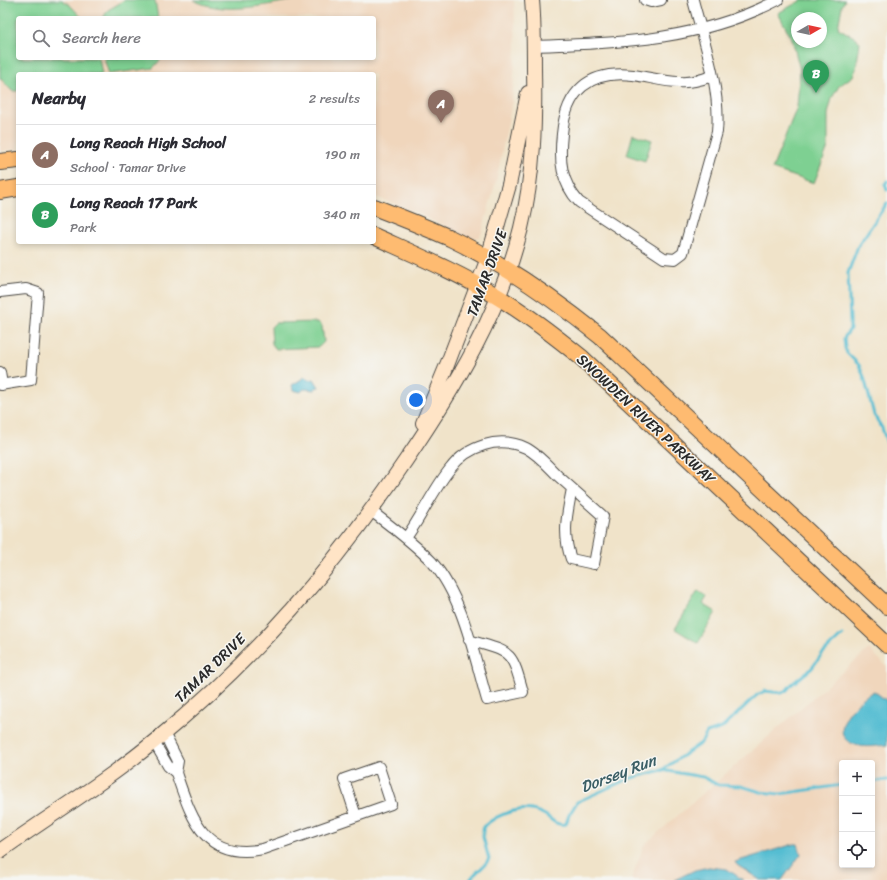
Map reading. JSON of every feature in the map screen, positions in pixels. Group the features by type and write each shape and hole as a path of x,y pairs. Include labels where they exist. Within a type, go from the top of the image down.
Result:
{"main road":[{"path":"0,162 16,160"},
{"path":"0,191 16,188"},
{"name":"SNOWDEN RIVER PARKWAY","path":"376,208 451,238 509,270 568,311 600,336 887,606"},
{"name":"SNOWDEN RIVER PARKWAY","path":"376,237 439,265 478,286 498,297 550,331 582,358 887,645"}],"street":[{"name":"TAMAR DRIVE","path":"0,851 118,769 159,737 218,686 281,622 314,585 371,511 402,467 461,375 481,336 498,297 509,270 522,227 530,181 534,125 534,46 532,0"},
{"path":"645,0 651,2 661,0"},
{"path":"693,0 701,30 712,76 718,102 717,132 683,253 675,259 664,258 579,202 570,191 560,164 563,120 572,97 589,82 608,74 633,75 678,82 689,82 712,76"},
{"path":"534,46 633,42 701,30 748,14 778,0"},
{"name":"TAMAR DRIVE","path":"402,467 427,415 488,258 509,185 518,146 527,103 534,46"},
{"path":"0,292 26,289 38,293 31,380 1,385 0,372"},
{"path":"406,538 450,469 460,458 480,446 494,443 507,443 526,448 535,454 603,516 594,564 571,559 567,549 565,525 572,489"},
{"path":"371,511 406,538 432,562 442,575 457,602 487,700 523,692 515,663 510,656 503,651 469,640"},
{"path":"159,737 178,761 176,772 191,816 199,829 218,846 248,852 263,849 391,804 379,767 344,779 356,816"}],"shaded area":[{"path":"0,0 514,0 516,47 512,103 496,181 482,232 479,237 471,239 415,212 376,197 376,72 16,72 16,149 0,151"},
{"path":"869,649 887,667 887,880 631,880 644,845"}],"green space":[{"path":"0,0 62,0 70,5 80,16 16,16 16,60 99,60 102,72 16,72 16,91 12,91 0,78"},
{"path":"125,0 155,0 158,16 104,16 108,10"},
{"path":"193,0 296,0 244,8 231,8 205,5"},
{"path":"802,0 845,0 842,6 838,28 860,42 856,69 853,76 839,86 832,98 828,114 828,147 814,183 772,169 797,107 800,70 794,48 827,48 827,12 791,12 791,37 778,13"},
{"path":"105,60 160,60 153,68 124,72 108,72"},
{"path":"633,134 652,140 645,161 627,155"},
{"path":"318,322 322,326 324,342 319,347 276,349 272,344 271,327 275,323"},
{"path":"698,591 707,597 703,604 716,612 698,643 675,629"}],"water":[{"path":"305,377 309,380 314,379 319,387 315,388 315,390 304,389 301,392 293,390 292,385"},
{"path":"874,691 887,701 887,745 867,747 856,745 847,740 842,733 846,717 859,701"},
{"path":"798,844 801,854 782,880 760,880 737,865 735,862"},
{"path":"709,867 727,869 743,880 674,880 695,870"}],"waterway":[{"name":"Dorsey Run","path":"887,181 885,184 887,190"},
{"name":"Dorsey Run","path":"887,203 858,246 848,273 850,329 844,338 847,353 859,365 864,377 874,415 882,428 887,443"},
{"name":"Dorsey Run","path":"470,880 489,859 483,837 483,827 489,822 512,811 529,810 537,811 559,824 566,824 569,815 577,802 628,779 662,770 701,743 707,733 722,728 757,695 765,691 782,693 786,691 792,684 812,668 822,654 842,635"},
{"path":"662,770 703,777 718,785 741,786 761,792 780,794 839,785"},
{"path":"875,782 887,780"}],"place":[{"name":"Long Reach 17 Park","path":"816,93"},
{"name":"Long Reach High School","path":"441,123"}]}
